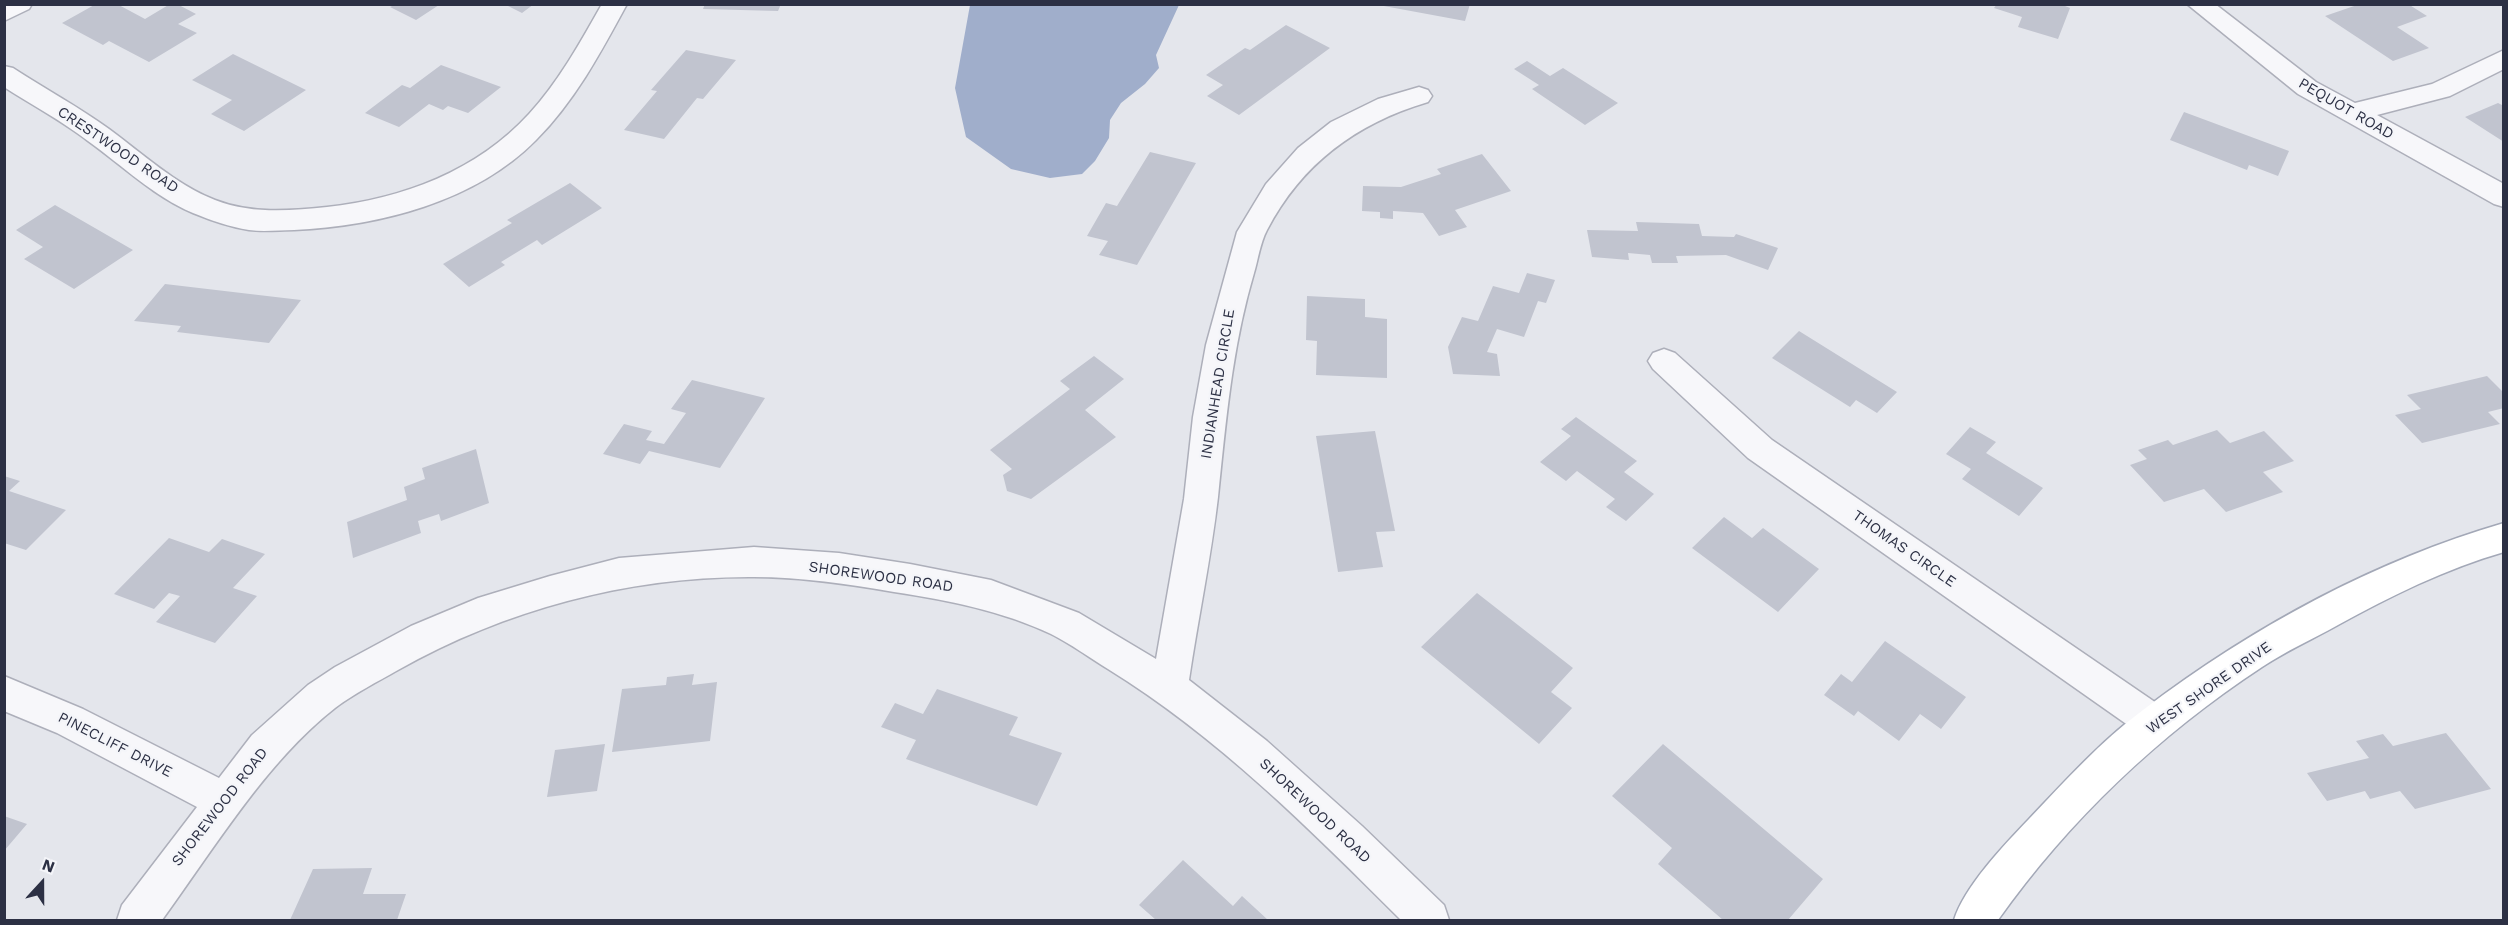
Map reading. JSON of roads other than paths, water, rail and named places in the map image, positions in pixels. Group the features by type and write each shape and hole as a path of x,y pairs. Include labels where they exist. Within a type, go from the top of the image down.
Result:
{"main road":[{"name":"WEST SHORE DRIVE","path":"1974,921 2014,864 2090,782 2155,723 2250,655 2316,618 2392,578 2504,537"}],"street":[{"path":"4,13 20,4"},
{"name":"CRESTWOOD ROAD","path":"4,74 85,124 155,179 203,206 246,220 312,219 398,203 446,187 488,165 524,135 551,106 576,72 615,4"},
{"name":"PEQUOT ROAD","path":"2199,4 2307,88 2504,197"},
{"path":"2351,113 2440,90 2504,58"},
{"name":"INDIANHEAD CIRCLE","path":"1168,687 1201,499 1209,417 1221,345 1251,232 1276,191 1308,155 1341,128 1387,105 1419,96"},
{"name":"THOMAS CIRCLE","path":"1664,361 1760,449 2155,723"},
{"name":"SHOREWOOD ROAD","path":"137,921 265,748 321,698 348,679 424,637 491,609 550,591 630,572 753,562 838,568 991,595 1066,624 1168,687 1254,754 1348,840 1430,921"},
{"name":"PINECLIFF DRIVE","path":"4,693 70,721 224,801"}],"water":[{"path":"970,4 1179,5 1156,55 1159,68 1145,84 1121,103 1110,120 1109,138 1095,161 1082,174 1050,178 1011,169 966,137 955,88"}]}
